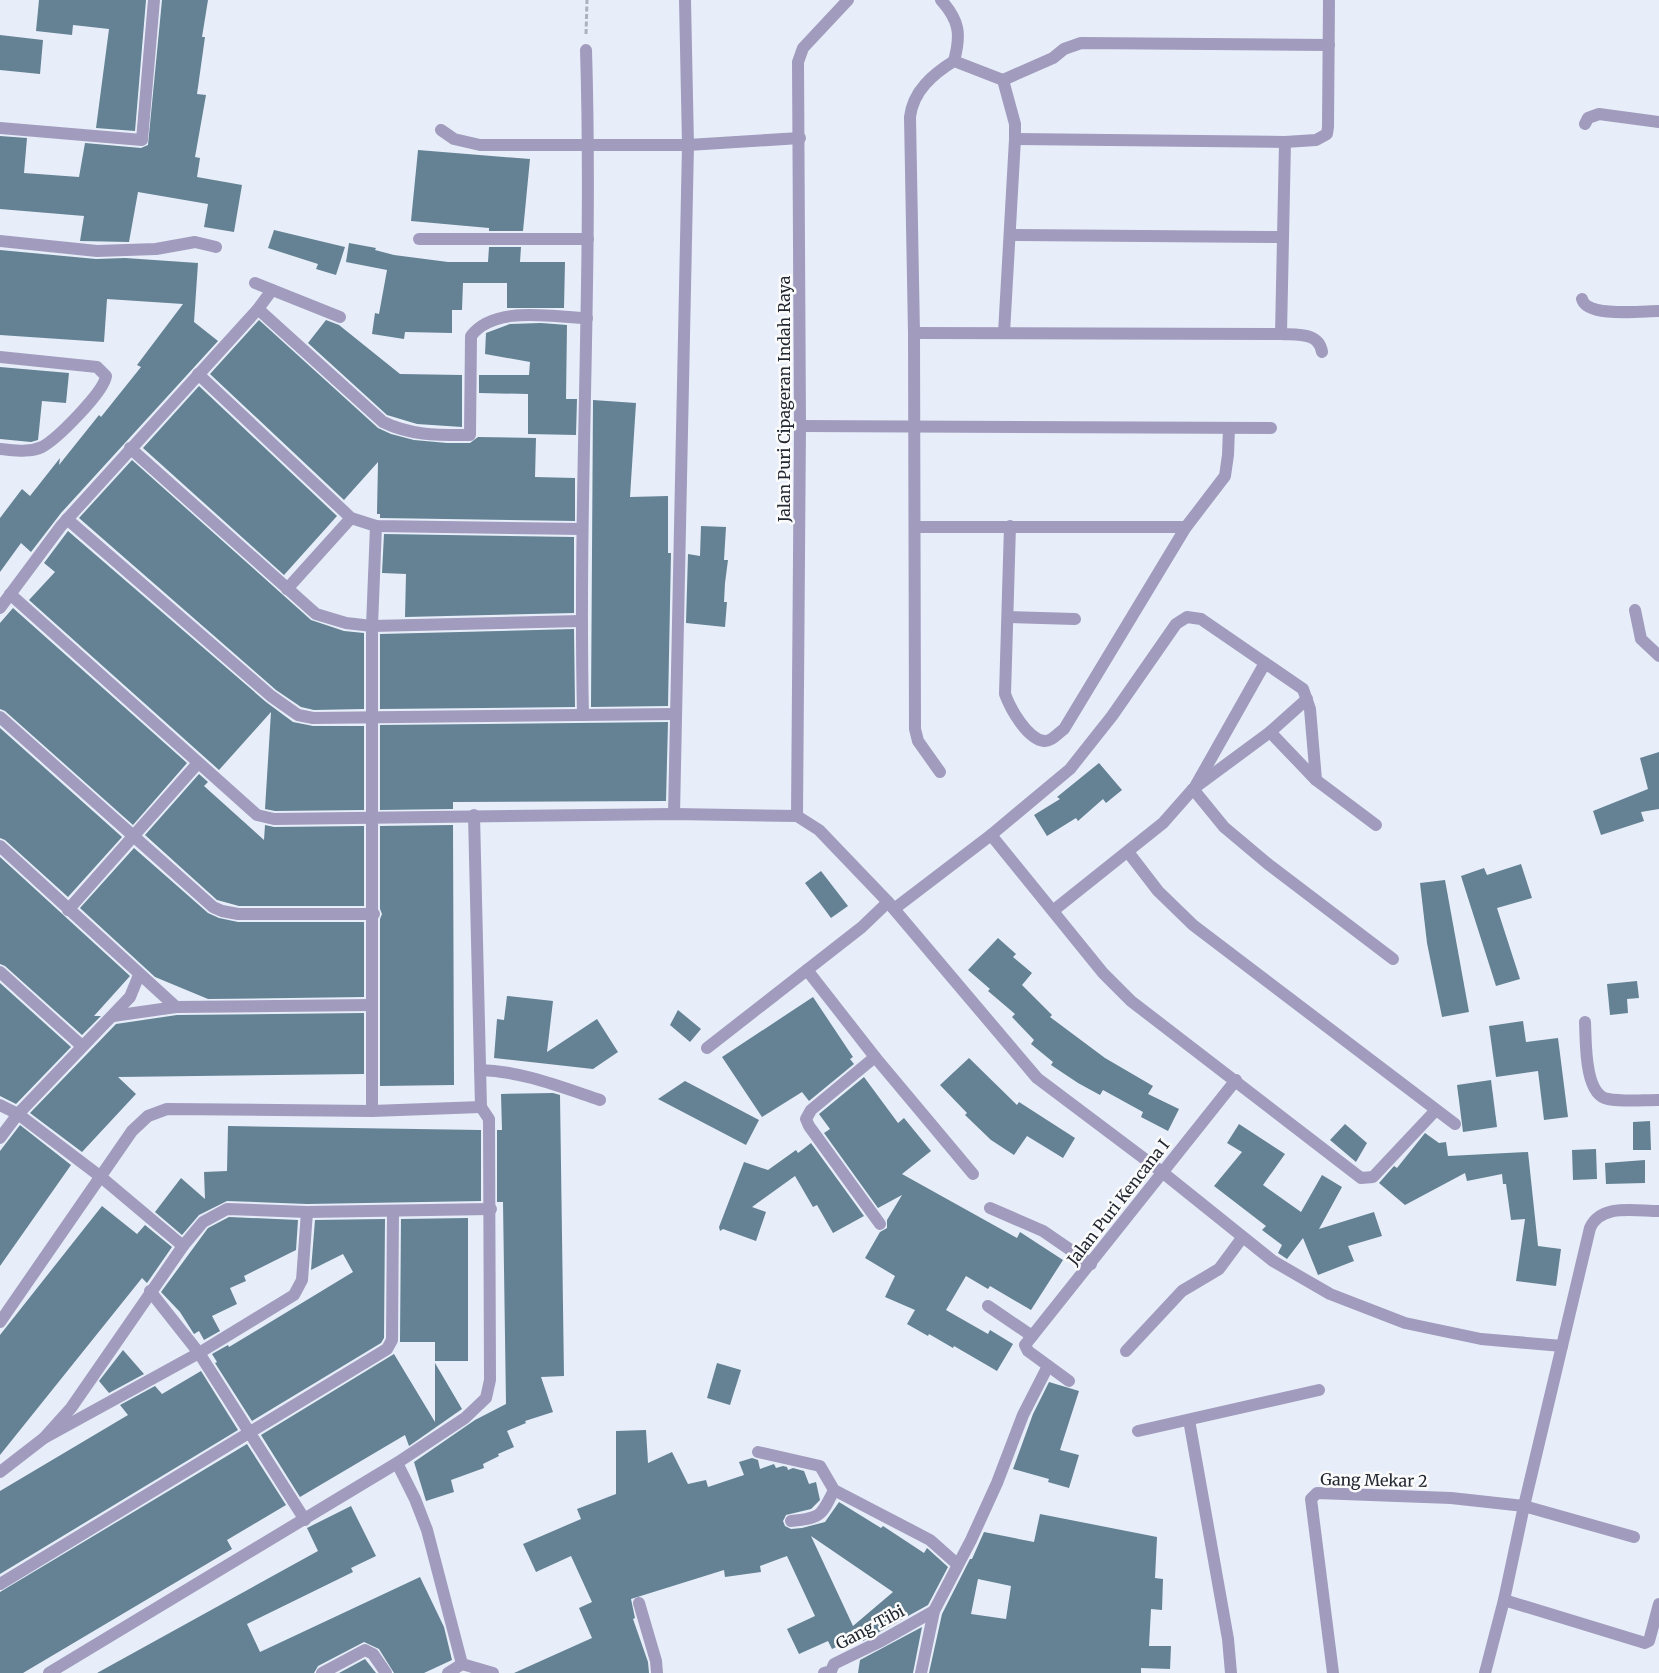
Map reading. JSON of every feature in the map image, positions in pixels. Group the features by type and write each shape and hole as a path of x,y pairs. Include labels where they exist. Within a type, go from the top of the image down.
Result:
{"street":[{"path":"0,128 142,140 154,0"},
{"path":"674,814 688,145 686,0"},
{"name":"Jalan Puri Cipageran Indah Raya","path":"797,816 800,426 800,138 798,62 803,48 848,0"},
{"path":"940,772 918,741 915,729 914,333 911,107 916,95 938,71 954,61 959,42 957,25 941,0"},
{"path":"1015,139 1285,142 1316,140 1327,134 1329,0"},
{"path":"954,61 1003,80 1053,58 1064,49 1081,43 1329,45"},
{"path":"583,715 581,621 589,145 586,50"},
{"path":"1003,80 1015,124 1011,235 1004,333"},
{"path":"1585,124 1586,119 1599,114 1659,122"},
{"path":"441,130 454,139 480,145 688,145 800,138"},
{"path":"1281,334 1285,142"},
{"path":"1011,235 1282,237"},
{"path":"419,239 588,239"},
{"path":"0,240 97,250 156,250 195,242 216,247"},
{"path":"255,283 340,318"},
{"path":"0,608 67,519 258,309 272,290"},
{"path":"1582,299 1586,307 1596,311 1659,311"},
{"path":"258,309 383,422 398,430 420,435 470,435 471,336 478,327 495,318 518,316 586,318"},
{"path":"914,333 1281,334 1314,337 1318,341 1322,352"},
{"path":"0,357 98,367 106,376 105,381 90,402 54,439 42,447 30,451 0,449"},
{"path":"198,374 351,518 376,526 582,529"},
{"path":"800,426 914,428 1271,428"},
{"path":"1010,526 1005,694 1011,709 1034,737 1044,741 1051,739 1064,729 1186,527 1225,476 1228,455 1228,428"},
{"path":"130,448 316,614 346,623 372,626 581,621"},
{"path":"287,589 351,518"},
{"path":"67,519 271,696 298,714 312,718 373,718 676,714"},
{"path":"372,1111 374,914 372,626 376,526"},
{"path":"915,527 1186,527"},
{"path":"10,594 257,814 274,819 474,815 674,814 797,816 818,830 891,906 1037,1078 1162,1172 1273,1261 1330,1294 1405,1323 1481,1339 1562,1346"},
{"path":"1635,610 1641,639 1659,656"},
{"path":"1008,617 1075,619"},
{"path":"707,1048 862,927 992,835 1070,769 1112,716 1176,624 1187,617 1201,619 1303,689 1310,709 1316,780"},
{"path":"1194,789 1265,663"},
{"path":"1054,910 1163,823 1194,789 1270,732 1307,699"},
{"path":"0,717 213,907 238,914 374,914"},
{"path":"1270,732 1316,780 1376,825"},
{"path":"68,910 135,837 198,763"},
{"path":"1194,789 1224,827 1268,864 1393,959"},
{"path":"49,1673 397,1463 465,1418 486,1398 490,1380 489,1119 481,1107 474,815"},
{"path":"992,835 1103,973 1132,1001 1361,1178 1368,1179 1373,1177 1436,1110"},
{"path":"0,846 176,1008"},
{"path":"1128,852 1158,891 1193,925 1455,1124"},
{"path":"807,970 875,1057 973,1174"},
{"path":"0,972 82,1046"},
{"path":"0,1138 18,1114 130,997 140,974"},
{"path":"113,1016 176,1008 372,1005"},
{"path":"1585,1022 1590,1082 1598,1093 1606,1099 1659,1100"},
{"path":"875,1057 811,1110 806,1119 809,1126 880,1224"},
{"path":"480,1070 494,1071 552,1084 600,1100"},
{"name":"Jalan Puri Kencana I","path":"1028,1341 1236,1080"},
{"path":"0,1105 18,1114 101,1177 182,1246"},
{"path":"0,1322 132,1131 148,1116 166,1109 372,1111 481,1107"},
{"path":"990,1208 1043,1231 1091,1264"},
{"path":"44,1438 71,1408 182,1246 203,1222 227,1209 307,1212 490,1209"},
{"path":"0,1584 387,1349 392,1340 393,1211"},
{"path":"1485,1673 1504,1600 1586,1241 1593,1221 1599,1215 1609,1211 1659,1211"},
{"path":"0,1472 44,1438 199,1353 294,1295 299,1290 302,1280 307,1212"},
{"path":"1126,1351 1182,1291 1219,1269 1242,1238"},
{"path":"150,1291 199,1353 304,1520"},
{"path":"988,1306 1028,1341 1028,1351 1070,1382"},
{"path":"921,1673 934,1611 997,1483 1023,1415 1048,1366"},
{"path":"1138,1431 1319,1390"},
{"path":"1189,1420 1221,1592 1231,1673"},
{"path":"758,1452 820,1466 834,1490 930,1540 957,1564"},
{"path":"397,1463 415,1499 427,1530 462,1664"},
{"path":"791,1521 813,1519 820,1516 834,1490"},
{"name":"Gang Mekar 2","path":"1333,1673 1312,1496 1324,1493 1451,1498 1524,1506"},
{"path":"1524,1506 1634,1537"},
{"path":"1504,1600 1645,1643 1649,1641 1659,1604"},
{"path":"639,1603 656,1661 657,1673"},
{"name":"Gang Tibi","path":"824,1673 831,1671 834,1664 881,1641 934,1611"},
{"path":"322,1673 365,1650 373,1654 386,1673"},
{"path":"448,1673 462,1664 492,1673"}],"path":[{"path":"586,50 587,0"}],"building":[{"path":"39,0 146,0 135,131 96,128 109,29 73,25 72,35 36,31"},
{"path":"162,0 208,0 202,37 205,37 197,94 206,95 195,157 200,158 197,177 242,185 234,232 204,227 208,204 138,192 129,242 80,241 84,216 0,209 0,136 27,138 24,173 79,177 85,143 141,148 148,145"},
{"path":"0,35 43,40 40,74 0,70"},
{"path":"418,150 530,159 523,231 489,231 489,228 411,221"},
{"path":"274,230 345,247 336,275 316,269 318,264 268,248"},
{"path":"349,243 376,248 375,250 394,255 448,262 488,262 489,247 521,247 520,262 565,262 564,308 507,308 507,283 463,283 462,310 452,310 452,333 405,332 404,339 372,334 375,313 379,314 387,270 346,262"},
{"path":"0,250 96,259 125,258 198,263 194,322 218,341 61,513 31,552 21,543 0,572 0,518 22,489 30,496 60,458 59,465 99,415 101,417 141,367 137,365 183,304 107,299 104,342 0,335"},
{"path":"259,320 378,428 391,434 414,440 447,443 470,443 478,437 536,438 535,477 575,478 575,521 380,518 380,514 377,514 378,462 344,500 210,374"},
{"path":"326,320 339,325 400,374 462,375 462,427 417,424 387,415 308,343"},
{"path":"541,323 567,325 566,399 577,399 576,435 528,434 528,394 479,393 479,375 529,375 530,362 485,354 486,333 510,324"},
{"path":"0,367 69,373 66,403 42,401 38,440 31,442 0,439"},
{"path":"199,386 337,516 284,575 143,448"},
{"path":"593,400 636,403 630,497 668,496 668,553 671,553 668,706 591,707"},
{"path":"132,460 311,620 344,631 364,633 364,709 314,710 301,707 276,690 79,518"},
{"path":"701,526 726,527 724,560 728,560 724,602 727,602 725,627 686,623 688,554 700,556"},
{"path":"68,531 266,702 293,722 313,726 364,726 364,810 275,811 265,809 271,712 219,770 29,600 55,572 44,563"},
{"path":"384,534 574,537 574,613 405,617 406,574 382,573"},
{"path":"13,608 187,763 133,825 5,711 0,709 0,623"},
{"path":"574,629 575,707 380,709 380,634"},
{"path":"668,722 666,801 453,802 453,809 380,810 380,725"},
{"path":"0,728 122,837 68,897 5,840 0,838"},
{"path":"1659,752 1659,809 1641,812 1644,821 1601,835 1593,811 1648,789 1640,758"},
{"path":"1099,763 1122,790 1106,803 1103,799 1078,821 1076,818 1047,836 1034,815 1060,799 1057,797"},
{"path":"199,774 208,782 204,786 264,840 265,825 274,827 364,826 364,906 239,906 217,900 145,835"},
{"path":"453,825 454,1085 380,1086 380,919 382,914 380,909 380,826"},
{"path":"134,848 208,913 219,918 238,922 364,922 364,997 208,999 155,977 80,908"},
{"path":"0,857 130,976 94,1016 101,1016 82,1035 5,966 0,964"},
{"path":"1521,864 1532,898 1497,908 1520,979 1496,986 1461,876 1484,868 1487,875"},
{"path":"821,871 848,906 831,918 805,883"},
{"path":"1445,880 1469,1012 1442,1017 1427,943 1420,883"},
{"path":"998,938 1016,954 1013,957 1032,973 1022,985 1052,1015 1050,1017 1105,1058 1153,1086 1148,1094 1179,1109 1168,1131 1141,1117 1143,1112 1103,1090 1100,1095 1078,1083 1051,1065 1053,1062 1031,1044 1034,1040 1012,1017 1015,1014 988,991 990,989 968,970"},
{"path":"1637,981 1639,998 1627,999 1628,1013 1610,1015 1607,984"},
{"path":"0,983 71,1047 16,1104 0,1096"},
{"path":"507,996 553,1001 547,1052 597,1019 618,1052 593,1069 494,1058 497,1019 504,1020"},
{"path":"813,997 853,1057 850,1059 854,1064 809,1101 802,1092 762,1117 722,1057"},
{"path":"678,1010 701,1029 690,1042 670,1025"},
{"path":"364,1013 364,1074 118,1077 136,1094 82,1152 30,1113 116,1024 177,1015"},
{"path":"1523,1021 1526,1042 1558,1038 1568,1117 1544,1120 1538,1071 1496,1077 1489,1026"},
{"path":"969,1058 1017,1105 1019,1102 1075,1138 1063,1158 1027,1136 1014,1155 991,1140 965,1115 967,1113 940,1085"},
{"path":"864,1077 898,1123 904,1118 931,1151 902,1174 1017,1238 1020,1232 1063,1260 1031,1310 990,1286 988,1289 966,1276 946,1310 988,1334 990,1330 1013,1344 997,1371 954,1346 953,1348 907,1324 915,1310 885,1297 895,1276 865,1258 880,1232 887,1228 887,1220 902,1195 878,1208 824,1133 830,1129 819,1114"},
{"path":"1491,1080 1497,1127 1463,1132 1457,1085"},
{"path":"685,1081 759,1120 746,1145 658,1099"},
{"path":"553,1093 560,1095 564,1376 541,1377 553,1412 525,1421 526,1423 507,1431 514,1447 498,1454 499,1456 483,1464 484,1468 451,1480 454,1492 426,1501 414,1462 475,1420 506,1404 503,1202 497,1202 497,1130 502,1130 501,1094"},
{"path":"1650,1121 1651,1150 1633,1150 1633,1122"},
{"path":"1239,1124 1285,1154 1263,1185 1301,1212 1322,1175 1342,1187 1319,1229 1374,1212 1382,1236 1348,1246 1354,1261 1318,1275 1303,1238 1287,1259 1278,1253 1282,1245 1262,1230 1266,1226 1214,1186 1242,1152 1227,1143"},
{"path":"1345,1124 1367,1143 1356,1162 1330,1140"},
{"path":"20,1125 71,1165 0,1266 0,1151"},
{"path":"228,1126 481,1130 481,1201 307,1204 227,1201 199,1215 182,1235 155,1212 181,1178 205,1199 204,1172 227,1171"},
{"path":"1425,1133 1439,1143 1446,1142 1448,1156 1528,1152 1538,1246 1561,1249 1556,1286 1516,1281 1525,1219 1511,1220 1506,1184 1503,1184 1502,1174 1467,1181 1465,1173 1405,1205 1379,1183 1394,1166 1397,1168"},
{"path":"811,1143 864,1216 833,1233 817,1205 813,1207 795,1176 752,1207 766,1212 756,1241 723,1229 720,1231 719,1227 744,1162 768,1170 796,1150 798,1153"},
{"path":"1596,1149 1597,1179 1573,1180 1572,1150"},
{"path":"1645,1160 1645,1183 1606,1184 1605,1163"},
{"path":"102,1206 137,1234 145,1225 172,1247 147,1283 142,1278 0,1455 0,1335"},
{"path":"229,1217 298,1220 296,1250 244,1276 246,1281 230,1288 237,1304 212,1316 220,1331 204,1340 199,1331 194,1334 180,1312 161,1292 208,1228"},
{"path":"468,1218 468,1361 435,1361 435,1342 400,1342 401,1219"},
{"path":"385,1219 384,1338 381,1343 252,1421 215,1363 217,1362 212,1354 228,1345 229,1347 353,1272 343,1254 311,1270 315,1220"},
{"path":"123,1350 144,1374 109,1393 99,1381"},
{"path":"394,1354 435,1422 435,1363 462,1409 409,1446 405,1435 300,1497 261,1435"},
{"path":"717,1363 741,1370 730,1405 707,1398"},
{"path":"201,1371 238,1430 0,1574 0,1491 128,1415 120,1405 155,1386 162,1394"},
{"path":"1049,1382 1079,1391 1060,1450 1079,1455 1069,1488 1048,1482 1049,1479 1013,1469 1033,1414"},
{"path":"646,1430 648,1463 672,1452 688,1484 706,1480 708,1487 744,1475 739,1462 752,1458 758,1460 760,1469 774,1464 776,1468 783,1466 787,1467 788,1470 793,1468 804,1471 809,1484 816,1482 820,1500 811,1509 786,1515 783,1521 785,1526 791,1529 802,1528 825,1522 839,1502 881,1528 883,1526 924,1553 927,1548 948,1567 928,1605 863,1641 864,1634 832,1649 828,1641 799,1654 787,1629 815,1616 787,1556 760,1566 761,1572 725,1577 724,1570 631,1599 635,1618 633,1619 648,1662 649,1673 514,1673 592,1638 579,1608 592,1602 571,1556 536,1572 523,1544 581,1519 577,1509 616,1494 616,1431","holes":["811,1536 893,1592 853,1626"]},
{"path":"247,1444 286,1505 227,1540 232,1549 23,1673 0,1673 0,1592"},
{"path":"351,1506 376,1556 351,1568 353,1572 247,1624 260,1652 420,1577 444,1627 452,1660 424,1673 394,1673 379,1649 364,1642 318,1666 314,1673 97,1673 318,1551 307,1528"},
{"path":"1040,1514 1157,1537 1155,1578 1163,1579 1162,1610 1151,1609 1149,1646 1171,1646 1170,1669 1141,1668 1141,1673 929,1673 942,1614 970,1559 972,1559 984,1532 1034,1542","holes":["978,1579 1011,1586 1006,1619 971,1614"]},
{"path":"922,1627 913,1673 858,1673 860,1660"},
{"path":"365,1659 376,1673 339,1673"}]}
